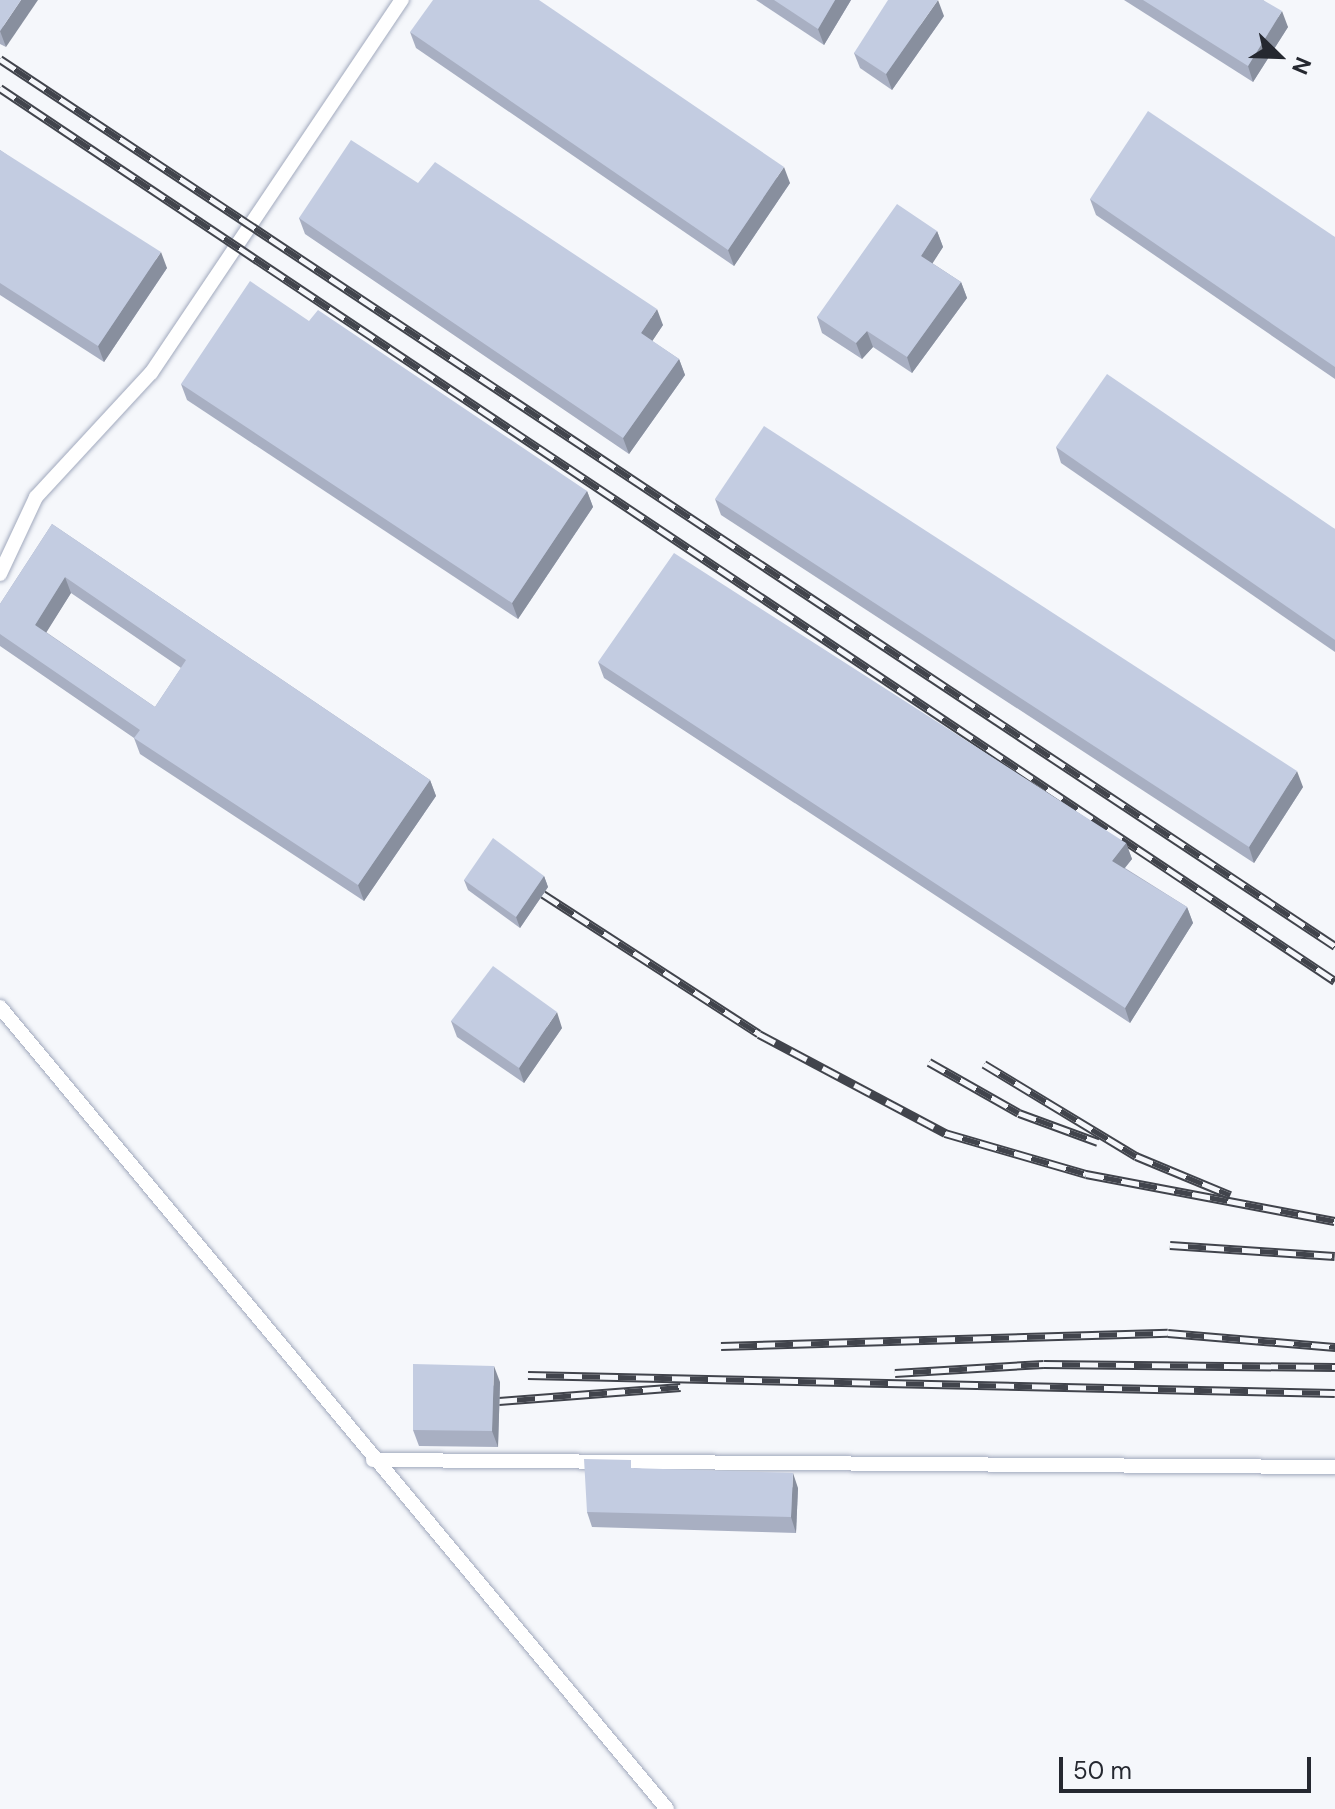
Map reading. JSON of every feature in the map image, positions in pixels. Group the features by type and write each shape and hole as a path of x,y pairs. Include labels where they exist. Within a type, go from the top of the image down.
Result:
{"lane":[{"path":"0,574 36,497 151,373 402,0"},
{"path":"0,1007 373,1460 667,1809"},
{"path":"373,1460 1335,1467"}],"building":[{"path":"0,0 21,0 0,31"},
{"path":"433,0 539,0 784,167 728,250 410,32"},
{"path":"774,0 835,0 818,29"},
{"path":"888,0 938,0 886,74 854,53"},
{"path":"1143,0 1263,0 1282,11 1248,66"},
{"path":"1148,111 1335,237 1335,367 1090,199"},
{"path":"351,140 418,183 435,162 657,309 641,333 679,359 623,438 299,218"},
{"path":"0,150 161,252 98,346 0,283"},
{"path":"897,204 937,231 921,256 961,282 907,357 867,331 856,343 817,317"},
{"path":"250,281 309,321 318,310 587,491 512,603 181,384"},
{"path":"1107,374 1335,529 1335,640 1056,447"},
{"path":"764,426 1297,771 1249,847 715,499"},
{"path":"52,524 430,780 358,885 134,738 140,730 0,634 0,604","holes":["65,577 186,660 155,707 35,625"]},
{"path":"674,553 1126,843 1112,861 1187,907 1125,1008 598,662"},
{"path":"493,838 544,876 516,917 464,880"},
{"path":"493,966 557,1012 519,1068 451,1021"},
{"path":"413,1364 494,1366 492,1431 413,1430"},
{"path":"584,1459 631,1460 631,1468 793,1473 791,1517 587,1512"}],"railway":[{"path":"0,59 1335,946"},
{"path":"0,88 1335,981"},
{"path":"543,894 759,1034 945,1133 1086,1174 1335,1221"},
{"path":"929,1062 1019,1113 1098,1142"},
{"path":"984,1064 1136,1156 1230,1195"},
{"path":"1170,1245 1335,1256"},
{"path":"721,1346 1168,1333 1335,1347"},
{"path":"895,1373 1044,1364 1335,1367"},
{"path":"528,1375 1335,1393"},
{"path":"499,1401 680,1387"}]}
